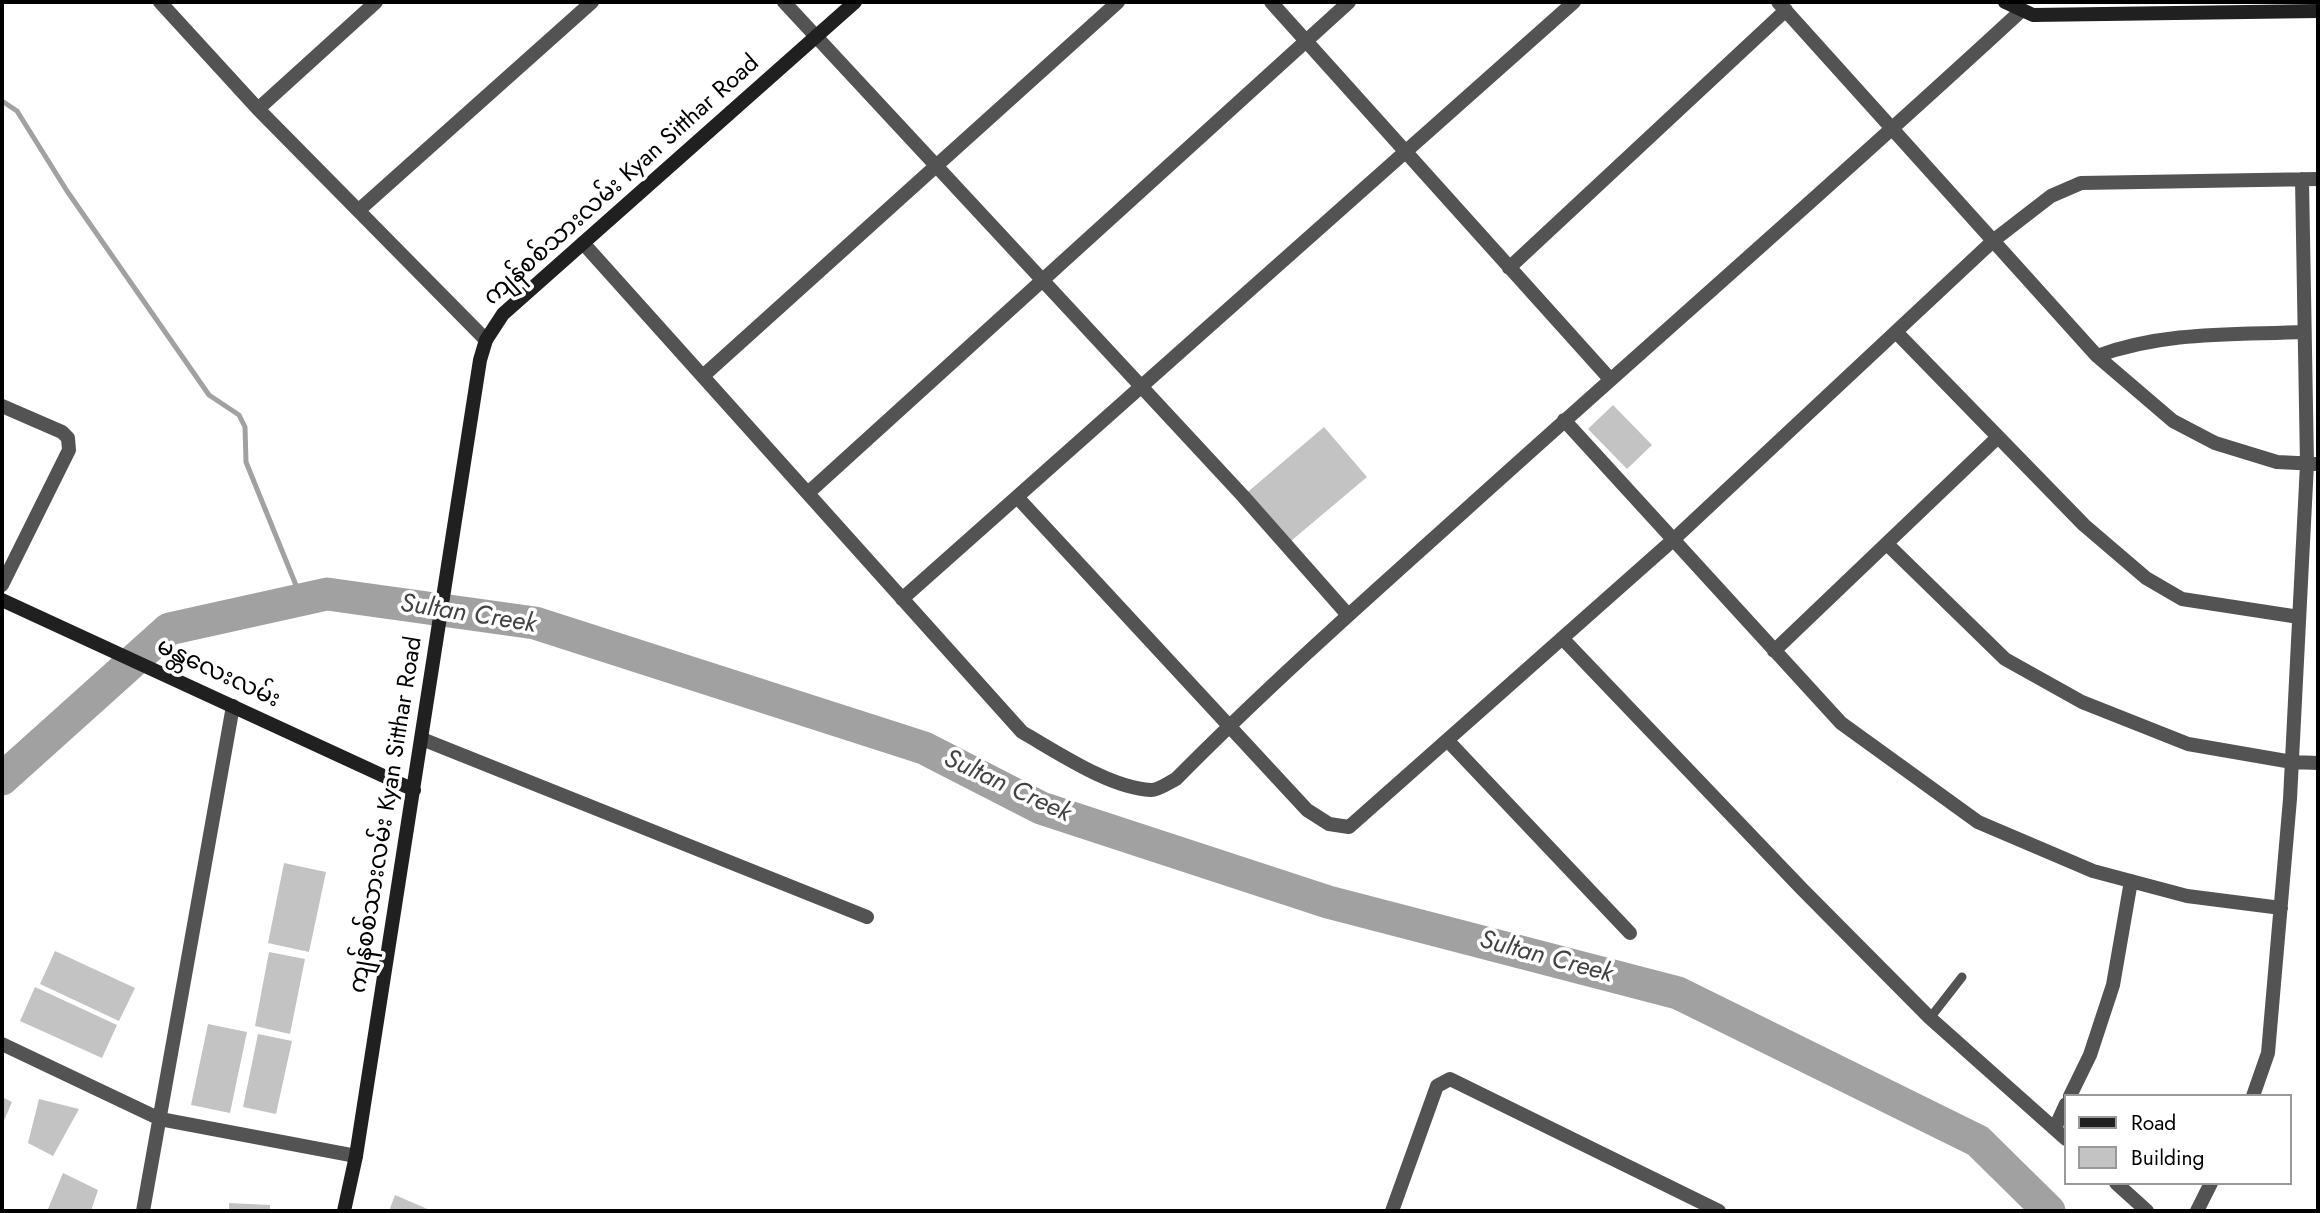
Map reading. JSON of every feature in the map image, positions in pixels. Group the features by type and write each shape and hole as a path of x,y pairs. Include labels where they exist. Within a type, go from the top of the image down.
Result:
{"main road":[{"name":"ကျန်စစ်သားလမ်း Kyan Sitthar Road","path":"344,1211 356,1156 480,360 486,340 503,314 855,2"},
{"path":"2005,2 2033,15 2318,11"},
{"name":"မန္တလေးလမ်း","path":"2,600 414,790"}],"street":[{"path":"160,2 258,109 486,340"},
{"path":"359,210 593,2"},
{"path":"784,2 1139,388 1243,496 1348,615"},
{"path":"703,376 1118,2"},
{"path":"1271,2 1610,379"},
{"path":"808,493 1349,2"},
{"path":"902,599 1574,2"},
{"path":"258,109 372,3"},
{"path":"1509,268 1782,6 2097,356 2174,421 2214,443 2277,462 2312,464"},
{"path":"583,243 1022,732 1079,764 1131,787 1154,791 1176,779 1348,615 1893,129 2022,10"},
{"path":"2254,1094 2268,1054 2292,762 2299,617 2312,464 2304,332 2302,179"},
{"path":"1017,497 1307,810 1329,824 1349,827 1673,540 1994,240 2051,196 2081,183 2318,179"},
{"path":"1896,332 2084,525 2146,578 2182,599 2299,617"},
{"path":"2097,356 2129,344 2161,338 2304,332"},
{"path":"2,406 62,432 68,438 69,450 2,585"},
{"path":"1564,420 1841,723 1978,822 2093,871 2187,896 2281,908"},
{"path":"1774,651 1997,438"},
{"path":"1888,545 2005,659 2082,702 2188,744 2318,764"},
{"path":"1562,638 1802,889 1930,1017 2064,1137"},
{"path":"143,1211 233,706"},
{"path":"422,739 867,917"},
{"path":"1449,741 1630,933"},
{"path":"2071,1094 2090,1055 2113,985 2131,881"},
{"path":"2,1044 160,1119 356,1156"},
{"path":"1392,1211 1437,1086 1450,1079 1719,1211"},
{"path":"2055,1128 2064,1108"},
{"path":"2118,1185 2147,1211"},
{"path":"2197,1211 2210,1185"}],"lane":[{"path":"1930,1017 1962,977"}],"building":[{"path":"1613,405 1652,445 1627,469 1588,429"},
{"path":"1324,427 1367,477 1285,546 1243,496"},
{"path":"284,863 326,872 309,952 268,943"},
{"path":"55,951 135,988 119,1021 40,984"},
{"path":"269,952 305,959 290,1034 255,1026"},
{"path":"35,987 117,1025 102,1058 20,1021"},
{"path":"208,1024 247,1032 230,1113 191,1105"},
{"path":"258,1034 292,1041 276,1114 243,1107"},
{"path":"2,1097 12,1102 2,1125"},
{"path":"39,1099 79,1109 53,1156 28,1143"},
{"path":"63,1173 98,1190 91,1211 47,1211"},
{"path":"395,1195 432,1211 389,1211"},
{"path":"229,1203 270,1205 270,1211 229,1211"}],"waterway":[{"path":"2,101 17,111 67,191 209,395 239,415 245,427 246,462 302,600"},
{"name":"Sultan Creek","path":"2,779 169,629 327,594 535,623 924,748 1041,808 1328,902 1678,993 1978,1141 2049,1211"}]}
